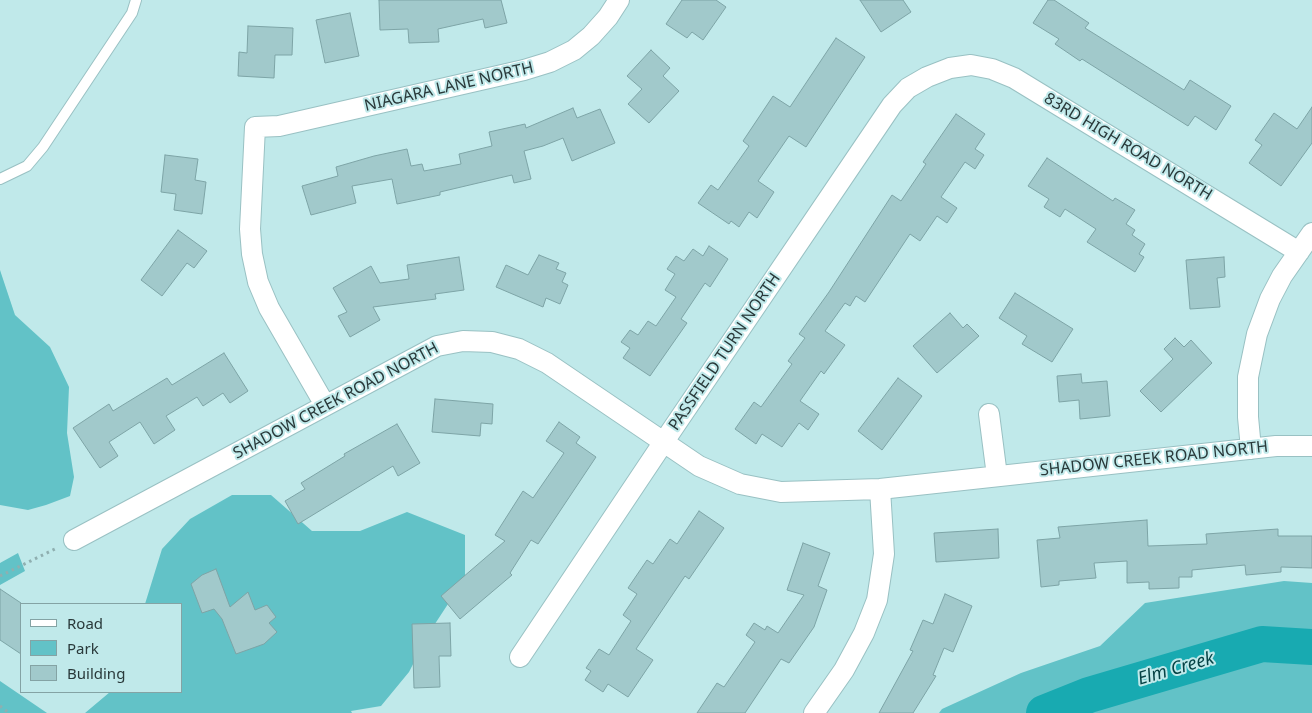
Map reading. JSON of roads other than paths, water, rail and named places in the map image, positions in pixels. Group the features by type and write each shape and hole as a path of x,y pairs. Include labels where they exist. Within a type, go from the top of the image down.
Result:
{"street":[{"name":"NIAGARA LANE NORTH","path":"325,405 269,308 258,282 252,254 250,229 255,127 279,126 301,122 524,70 550,62 574,50 591,36 608,17 619,0"},
{"name":"83RD HIGH ROAD NORTH","path":"950,68 971,65 992,68 1014,78 1299,252"},
{"name":"PASSFIELD TURN NORTH","path":"520,657 663,442 892,105 908,88 927,77 950,68"},
{"path":"1251,449 1248,418 1248,376 1257,334 1270,299 1282,276 1312,232"},
{"name":"SHADOW CREEK ROAD NORTH","path":"74,540 437,346 463,341 492,342 519,349 547,363 699,466 740,484 781,492 880,489 1276,446 1312,446"},
{"path":"989,414 997,476"},
{"path":"814,713 844,670 864,634 877,600 884,554 880,489"}],"lane":[{"path":"0,179 27,166 44,147 132,13 136,0"}],"waterway":[{"name":"Elm Creek","path":"1044,713 1089,695 1262,644 1312,647"}]}
